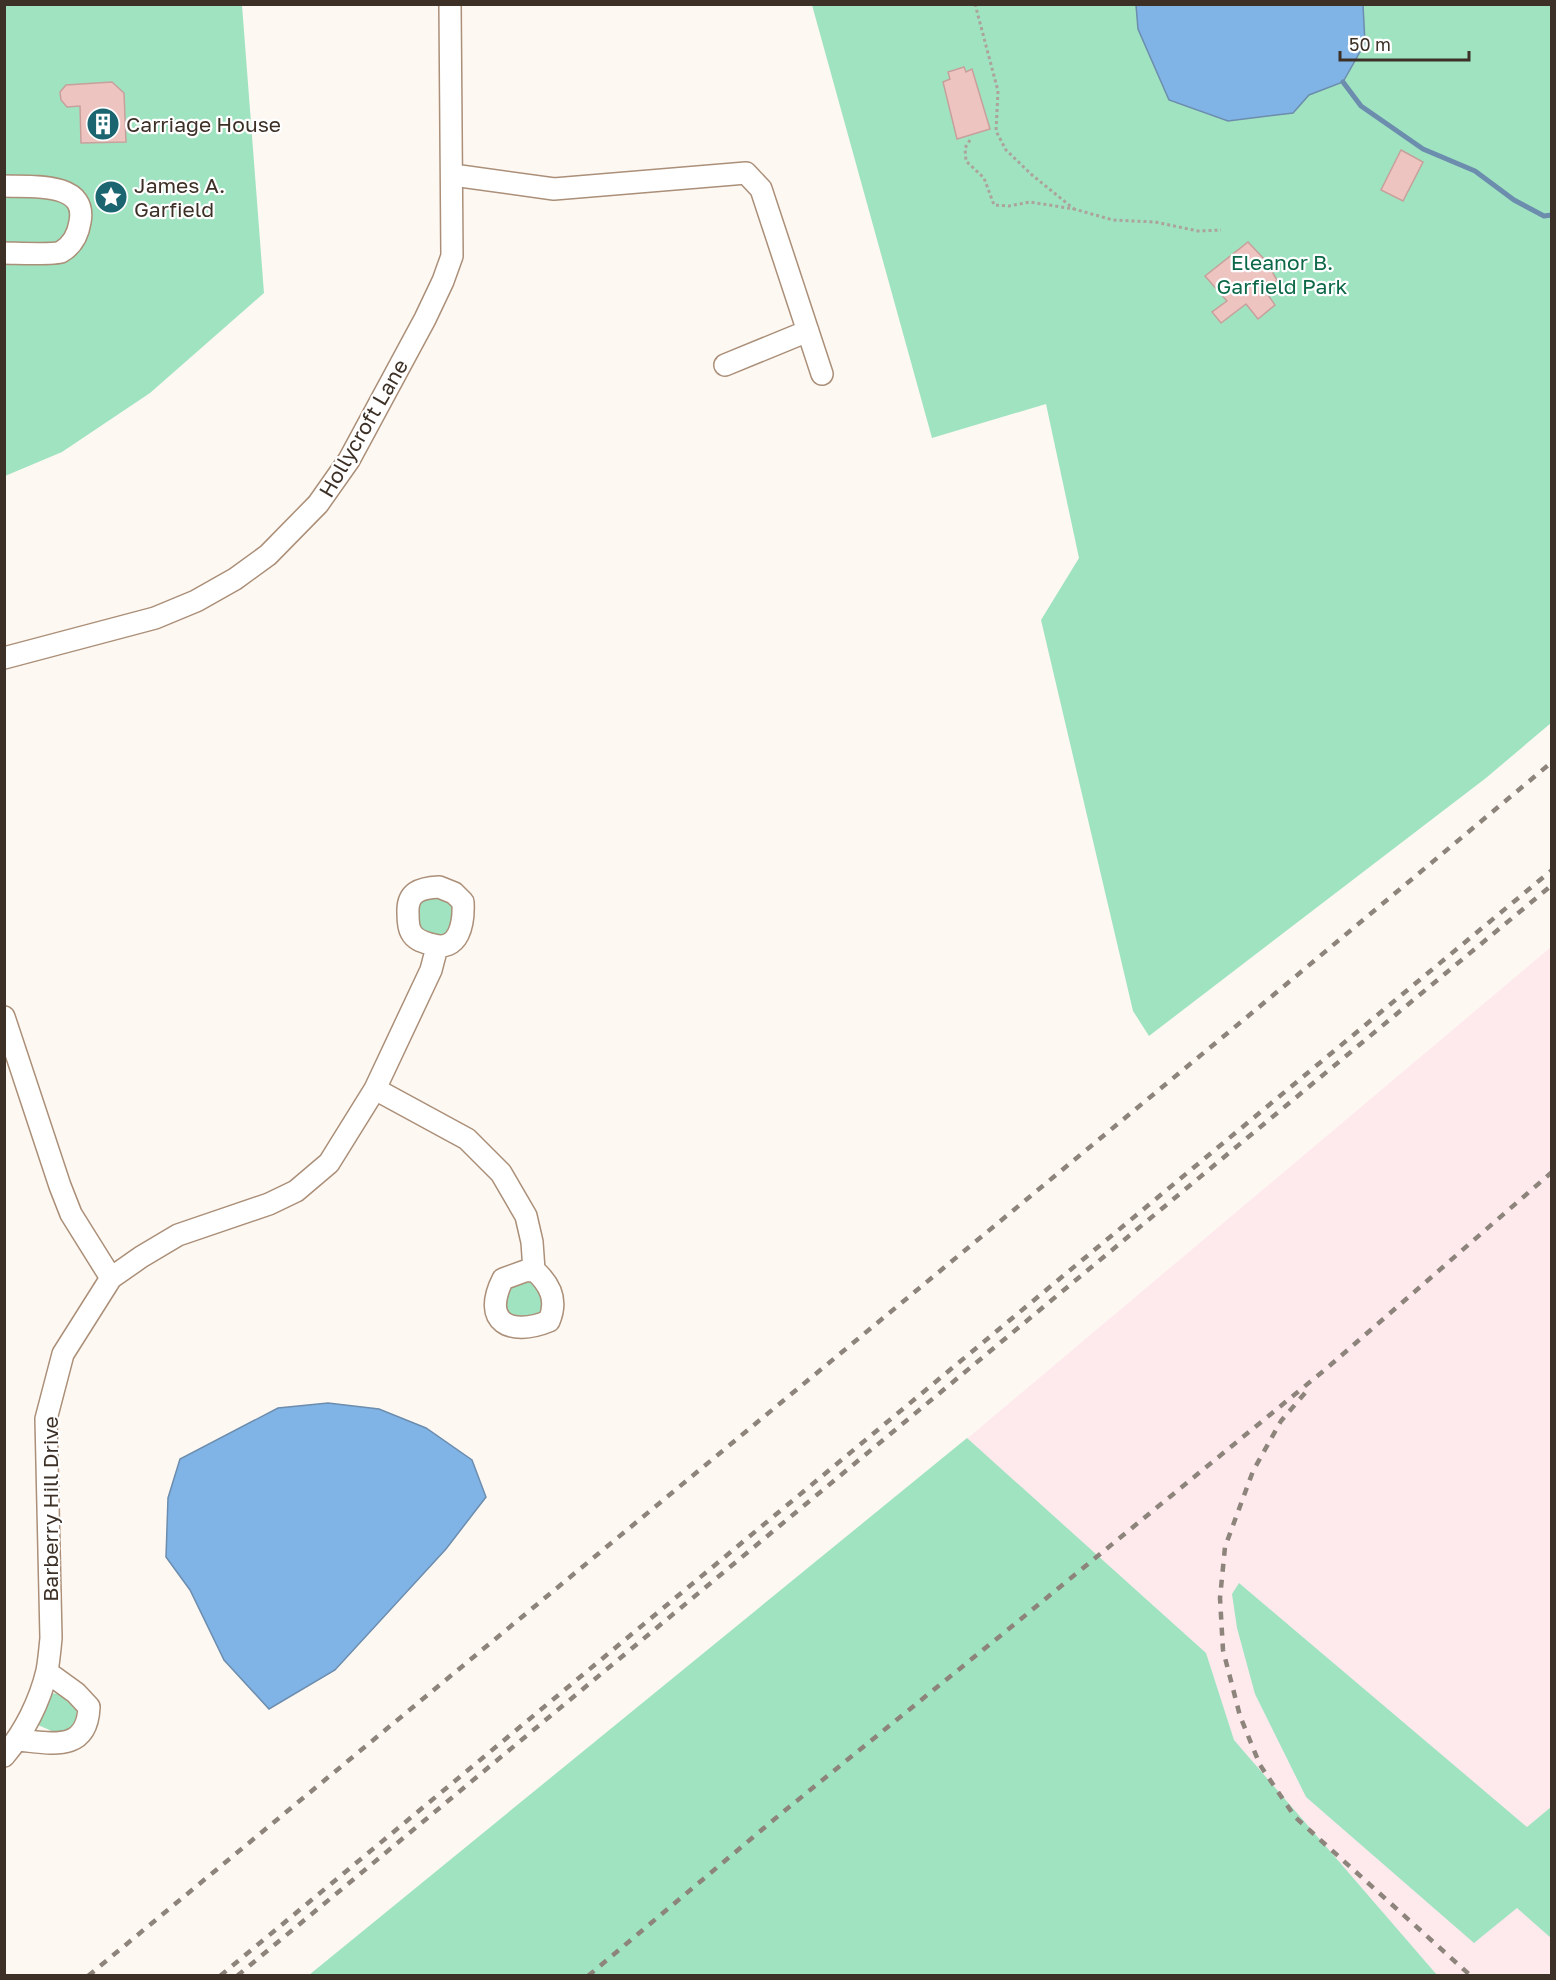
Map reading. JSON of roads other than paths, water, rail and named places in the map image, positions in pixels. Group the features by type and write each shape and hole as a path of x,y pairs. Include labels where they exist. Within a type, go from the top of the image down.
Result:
{"street":[{"name":"Hollycroft Lane","path":"4,658 151,619 196,601 235,579 268,555 318,504 349,460 443,281 452,256 450,4"},
{"path":"453,175 554,189 746,173 761,189 822,374"},
{"path":"4,186 58,188 74,197 81,215 77,237 59,253 4,254"},
{"path":"725,365 808,331"},
{"name":"Barberry Hill Drive","path":"11,1748 35,1704 47,1672 51,1638 46,1419 63,1354 111,1278 178,1235 269,1204 296,1191 329,1163 375,1089 431,970 437,946"},
{"path":"4,1017 71,1214 111,1278"},
{"path":"375,1089 467,1138 501,1173 526,1216 532,1242 534,1270"},
{"name":"Barberry Hill Drive","path":"11,1748 70,1742 81,1734 88,1719 88,1707 76,1692 47,1672"}],"water":[{"path":"1136,5 1363,5 1365,43 1343,82 1309,95 1293,113 1228,121 1169,100 1138,29"},
{"path":"328,1403 379,1409 426,1428 472,1460 486,1497 446,1549 335,1670 269,1709 224,1660 190,1590 166,1557 168,1498 180,1459 278,1408"}],"waterway":[{"path":"1343,82 1361,106 1423,149 1475,171 1514,200 1544,216 1552,215"}],"railway":[{"path":"88,1976 1552,762"},
{"path":"220,1976 1552,870"},
{"path":"237,1976 1552,885"},
{"path":"588,1976 783,1812 1327,1368 1552,1172"},
{"path":"1305,1393 1281,1421 1253,1471 1225,1547 1220,1598 1223,1650 1240,1716 1260,1765 1295,1817 1471,1976"}],"place":[{"name":"Carriage House","path":"103,124"},
{"name":"James A. Garfield","path":"111,197"}],"park label":[{"name":"Eleanor B. Garfield Park","path":"1282,274"}]}
